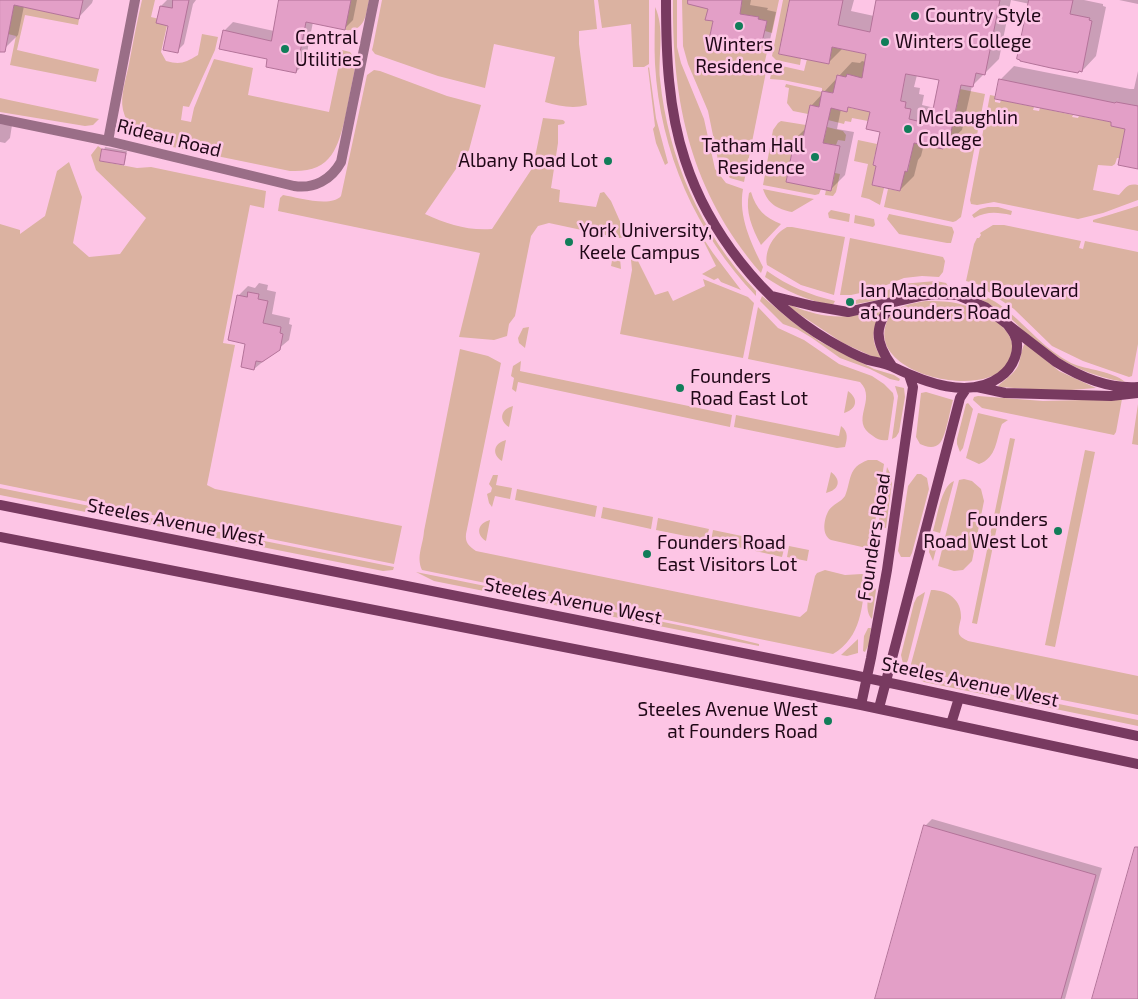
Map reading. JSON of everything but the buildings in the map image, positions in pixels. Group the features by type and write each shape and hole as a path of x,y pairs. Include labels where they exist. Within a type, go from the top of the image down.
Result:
{"main road":[{"path":"666,0 666,50 670,90 685,161 705,210 729,247 760,287 796,317 826,339 867,359 892,366 909,375 940,384 1005,393 1111,396 1138,393"},
{"path":"771,295 813,306 848,312 896,300 936,294 957,295 986,307 1056,362 1082,376 1106,383 1138,386"},
{"path":"892,366 884,355 878,338 882,318 896,300"},
{"path":"879,708 960,398 971,388 996,380 1012,364 1017,352 1017,340 1006,322"},
{"name":"Founders Road","path":"861,704 887,570 904,456 913,387 909,375"},
{"name":"Steeles Avenue West","path":"0,505 866,678 1138,736"},
{"path":"0,538 861,704 1138,764"},
{"path":"951,724 959,698"}],"street":[{"path":"108,141 135,0"},
{"name":"Rideau Road","path":"0,119 108,141 294,186 310,186 327,179 341,162 374,0"}],"shaded area":[{"path":"15,0 29,8 79,19 78,25 25,15 17,50 99,69 96,82 10,65 16,36 8,34"},
{"path":"142,0 155,0 151,17 168,21 161,52 166,61 182,62 198,55 202,34 218,37 215,50 189,107 183,106 181,120 191,122 194,108 214,59 253,68 248,95 329,112 342,50 350,52 356,60 343,127 336,148 324,163 304,171 290,171 153,143 138,134 127,121 122,99"},
{"path":"351,0 369,0 361,25 352,30 345,30"},
{"path":"382,0 594,0 597,29 579,31 587,105 576,107 545,102 555,57 494,44 485,88 438,76 375,54 372,50"},
{"path":"598,0 649,0 649,64 644,67 633,67 631,24 602,28"},
{"path":"673,0 677,0 677,47 681,63 704,119 715,169 726,183 743,189 742,209 744,219 750,239 763,267 761,273 737,242 718,211 702,178 690,145 676,75"},
{"path":"682,0 707,0 706,19 713,21 709,40 718,42 718,44 751,51 752,49 760,51 762,42 769,43 765,61 768,62 744,182 730,178 718,160 708,111 688,64 683,46"},
{"path":"742,0 779,0 772,33 765,31 767,21 758,19 758,17 735,13 741,8"},
{"path":"783,0 790,0 779,54 801,58 800,65 776,60 772,56"},
{"path":"655,7 660,24 660,79 664,108 679,166 704,220 736,269 756,291 756,296 716,246 699,218 673,159 664,129 658,97 655,57"},
{"path":"832,47 866,54 877,79 836,77 834,93 822,91 822,88 770,79 773,64 804,71 807,59 829,64"},
{"path":"649,67 656,118 668,163 665,165 656,143 653,129 655,126"},
{"path":"374,70 447,96 481,105 469,150 425,214 458,226 474,229 492,229 533,167 543,118 563,120 564,124 558,125 558,143 551,188 560,190 559,202 596,207 600,193 604,192 611,201 627,237 619,238 549,223 538,226 531,236 515,316 509,324 507,336 494,340 459,337 480,253 278,211 280,198 283,195 322,201 330,201 341,196 367,75"},
{"path":"786,84 822,92 820,102 825,103 824,108 810,105 808,114 793,111 787,103 789,88 785,87"},
{"path":"960,89 985,94 961,217 953,222 884,207 888,189 900,191 904,171 908,171 911,138 943,149 944,145 948,145 958,101 956,100"},
{"path":"990,95 995,96 995,102 1000,103 1001,100 1034,107 1033,110 1039,111 1040,108 1073,115 1072,117 1078,118 1079,116 1111,122 1111,126 1126,125 1119,158 1117,158 1112,166 1098,165 1093,190 1119,195 1129,185 1138,185 1138,200 1103,213 1078,219 994,202 977,205 971,204 970,200"},
{"path":"0,98 99,119 93,125 85,126 0,112"},
{"path":"832,104 860,110 871,108 868,121 852,118 851,122 845,121 844,124 828,120"},
{"path":"781,121 806,125 804,133 812,140 795,137 786,181 821,189 819,194 815,195 763,185 773,130"},
{"path":"827,127 843,131 846,135 845,141 838,140 836,145 823,143"},
{"path":"858,140 877,144 876,148 880,149 879,154 875,154 873,164 876,166 872,185 884,188 880,205 861,197 868,164 854,161"},
{"path":"98,146 102,149 100,161 137,168 151,167 266,191 264,208 250,205 223,343 235,345 207,485 215,489 402,526 394,564 0,484 0,224 20,230 20,234 45,216 57,171 69,162 82,197 73,243 89,257 120,254 146,218 96,170 91,155"},
{"path":"835,173 840,174 836,192 833,196 825,195 826,190 831,191"},
{"path":"763,189 814,199 792,212 770,202"},
{"path":"751,192 762,212 770,219 781,224 761,245 752,226 749,213 748,200 749,193"},
{"path":"1138,206 1138,231 1093,222 1093,220"},
{"path":"998,207 1012,211 1011,215 992,213 974,218 972,215 980,209"},
{"path":"831,210 850,214 849,222 829,218 828,213"},
{"path":"889,214 952,227 954,232 951,243 899,234 887,219"},
{"path":"855,215 874,219 875,225 873,227 854,223"},
{"path":"993,225 1004,225 1081,241 1079,248 1083,249 1085,241 1138,252 1138,344 1132,376 1129,377 1083,361 1052,346 1014,309 977,284 966,281 974,244 981,235 980,233"},
{"path":"787,227 845,237 834,295 801,285 767,265 766,259 771,243"},
{"path":"699,232 741,290 721,282 718,278 714,280 702,274 716,266"},
{"path":"850,238 943,257 945,261 943,272 939,277 904,278 874,290 851,295 840,295"},
{"path":"614,250 620,258 621,269 611,266"},
{"path":"633,251 655,295 668,291 673,301 705,286 703,279 748,297 754,303 743,358 620,334 632,270 631,260"},
{"path":"767,271 799,289 835,301 833,305 797,295 765,277"},
{"path":"936,281 946,283 948,286 941,289 856,304 856,300 877,295 901,284"},
{"path":"968,288 1005,308 1046,346 1062,358 1077,365 1114,375 1125,382 1101,377 1067,363 1033,340 1008,316 972,294"},
{"path":"762,296 819,341 874,369 894,375 900,379 899,381 840,358 797,329 783,324 760,301"},
{"path":"926,301 960,304 992,318 1008,334 1012,344 1012,354 1006,366 993,376 974,380 953,380 930,376 910,368 894,356 885,342 886,324 889,318 892,313 902,307"},
{"path":"790,305 813,313 834,316 881,312 874,330 874,341 882,358 880,360 843,343 793,310"},
{"path":"758,307 778,328 804,340 839,364 872,376 893,393 894,398 888,440 878,439 873,436 866,430 863,424 866,396 865,389 860,382 748,359"},
{"path":"529,327 525,348 519,343 518,338 523,328"},
{"path":"1025,343 1059,371 1096,388 1059,391 998,386 1018,366"},
{"path":"460,349 488,356 501,363 466,534 469,546 476,551 800,617 807,611 817,573 825,570 845,575 862,574 866,576 859,620 850,639 833,654 422,570 420,551"},
{"path":"521,361 520,371 732,415 730,427 518,382 516,392 512,389 514,378 511,376 513,366"},
{"path":"895,386 904,388 905,397 899,432 892,439 898,396"},
{"path":"848,391 854,397 855,404 852,409 844,413"},
{"path":"926,392 953,400 942,440 933,447 920,444 916,437 921,393"},
{"path":"974,397 1043,401 1122,399 1114,435 982,408 973,400"},
{"path":"968,403 973,409 963,448 960,452 957,439 966,404"},
{"path":"1138,404 1138,445 1132,444"},
{"path":"513,406 509,427 503,421 502,415 509,407"},
{"path":"978,413 1008,420 1002,424 993,453 979,464 966,458"},
{"path":"736,415 839,436 841,426 844,428 847,438 845,447 837,448 734,427"},
{"path":"1010,438 1015,439 977,624 972,623"},
{"path":"506,440 502,461 496,455 495,449 502,441"},
{"path":"1085,450 1095,452 1055,647 1045,645"},
{"path":"868,460 877,460 884,464 871,549 831,540 826,534 824,526 829,510 845,496 853,470"},
{"path":"887,467 892,477 892,483 886,528 878,527"},
{"path":"831,472 837,478 838,484 834,490 826,493"},
{"path":"917,474 927,478 929,489 912,553 910,557 901,557 898,551 908,486"},
{"path":"493,475 498,475 496,485 512,488 510,499 495,496 492,507 487,494 491,492 492,488 489,484"},
{"path":"959,480 972,481 981,489 984,501 972,561 963,570 954,571 938,566"},
{"path":"954,481 940,533 933,531 943,496 946,489"},
{"path":"0,488 394,567 393,570 383,571 0,495"},
{"path":"517,489 597,506 595,517 515,500"},
{"path":"603,507 653,517 651,529 601,518"},
{"path":"658,518 709,529 706,540 656,530"},
{"path":"490,520 486,541 480,535 479,529 486,521"},
{"path":"713,530 785,545 782,557 711,541"},
{"path":"932,536 939,538 933,561 929,552"},
{"path":"789,546 809,550 807,561 787,557"},
{"path":"416,572 693,628 759,644 759,646 434,581"},
{"path":"871,580 876,590 872,619 867,606"},
{"path":"931,590 948,594 956,601 961,612 959,634 968,641 1138,676 1138,715 911,670"},
{"path":"925,592 908,660 904,668 901,655 914,603 917,597"},
{"path":"868,628 871,628 869,644 865,652 863,651 864,636"},
{"path":"858,639 858,653 847,656 841,655"},
{"path":"910,674 1138,720 1138,726 924,682"}],"place":[{"name":"Country Style","path":"915,16"},
{"name":"Winters Residence","path":"739,26"},
{"name":"Winters College","path":"885,42"},
{"name":"Central Utilities","path":"285,49"},
{"name":"McLaughlin College","path":"908,129"},
{"name":"Tatham Hall Residence","path":"815,157"},
{"name":"Albany Road Lot","path":"608,161"},
{"name":"York University, Keele Campus","path":"569,242"},
{"name":"Ian Macdonald Boulevard at Founders Road","path":"850,302"},
{"name":"Founders Road East Lot","path":"680,388"},
{"name":"Founders Road West Lot","path":"1058,531"},
{"name":"Founders Road East Visitors Lot","path":"647,554"},
{"name":"Steeles Avenue West at Founders Road","path":"828,721"}]}
